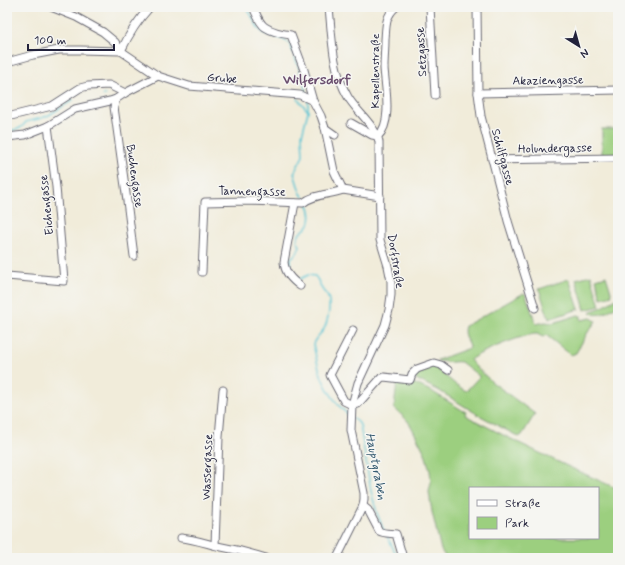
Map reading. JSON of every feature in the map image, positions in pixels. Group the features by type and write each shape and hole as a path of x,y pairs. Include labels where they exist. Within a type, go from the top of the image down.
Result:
{"street":[{"name":"Grube","path":"51,7 76,17 103,32 115,42 121,51 158,76 189,86 300,95 311,100"},
{"path":"7,62 59,50 121,51 132,29 141,16 150,7"},
{"path":"253,7 265,27 280,33 291,35 304,70 311,100 321,116 334,171 343,190 380,196"},
{"path":"329,7 334,57 340,79 347,96 378,136"},
{"name":"Kapellenstraße","path":"378,136 384,128 387,104 384,66 386,30 388,17 396,7"},
{"name":"Setzgasse","path":"430,7 435,96"},
{"name":"Schilfgasse","path":"477,7 478,93 481,116 508,221 535,308"},
{"path":"7,137 25,135 48,126 75,109 116,99 125,92 158,76"},
{"path":"7,117 52,106 80,88 88,86 109,85 125,92"},
{"name":"Akaziengasse","path":"478,93 618,90"},
{"name":"Buchengasse","path":"116,99 114,107 128,201 134,256"},
{"path":"351,123 372,135 378,136"},
{"name":"Eichengasse","path":"7,276 64,281 56,188 48,126"},
{"path":"325,128 335,135"},
{"name":"Dorfstraße","path":"363,506 364,492 351,426 352,409 358,383 384,325 389,310 391,295 391,281 388,266 380,240 378,136"},
{"name":"Holundergasse","path":"492,160 618,158"},
{"name":"Tannengasse","path":"202,272 205,202 247,201 295,203 343,190"},
{"path":"295,203 284,268 289,277 300,286"},
{"path":"354,330 330,375 344,401 352,409 381,378 384,377 410,380 412,374 417,369 434,363 441,365 448,370"},
{"name":"Wassergasse","path":"216,545 219,437 223,390"},
{"path":"337,558 363,506 368,510 379,531 396,534 403,558"},
{"path":"181,538 216,545 266,558"}],"green space":[{"path":"602,129 618,129 618,155 602,155"},
{"path":"591,275 600,306 585,310 576,279"},
{"path":"606,276 612,295 601,298 596,279"},
{"path":"569,279 579,309 549,319 539,289"},
{"path":"524,293 536,324 545,322 553,323 578,315 581,316 581,320 591,318 596,321 576,353 571,355 546,335 543,337 537,334 502,344 470,360 492,382 535,414 522,435 519,437 438,390 416,379 413,375 432,366 466,391 479,376 461,362 437,360 470,348 464,334 465,326"},
{"path":"618,298 618,305 608,311 597,315 590,312 602,307"},
{"path":"397,382 413,383 433,392 466,412 465,415 484,425 541,454 618,489 617,558 446,558 441,550 432,512 429,492 431,482 430,471 425,453 407,420 394,408"}],"waterway":[{"name":"Hauptgraben","path":"244,7 247,9 261,31 283,39 290,44 303,79 307,96"},
{"path":"298,99 308,111"},
{"path":"7,130 18,129 26,122 49,115 73,100"},
{"name":"Hauptgraben","path":"304,198 300,192 294,173 303,156 302,135 308,111 308,101"},
{"name":"Hauptgraben","path":"307,203 310,209 310,223 299,235 297,240 300,246 297,253 290,259 291,268 293,274 297,278 300,279 308,275 315,276 322,290 328,297 329,313 327,322 324,329 313,344 325,385 338,404 349,415"},
{"name":"Hauptgraben","path":"353,418 360,425 371,491 384,531"},
{"name":"Hauptgraben","path":"387,536 398,558"}],"district":[{"name":"Wilfersdorf","path":"317,79"}]}
